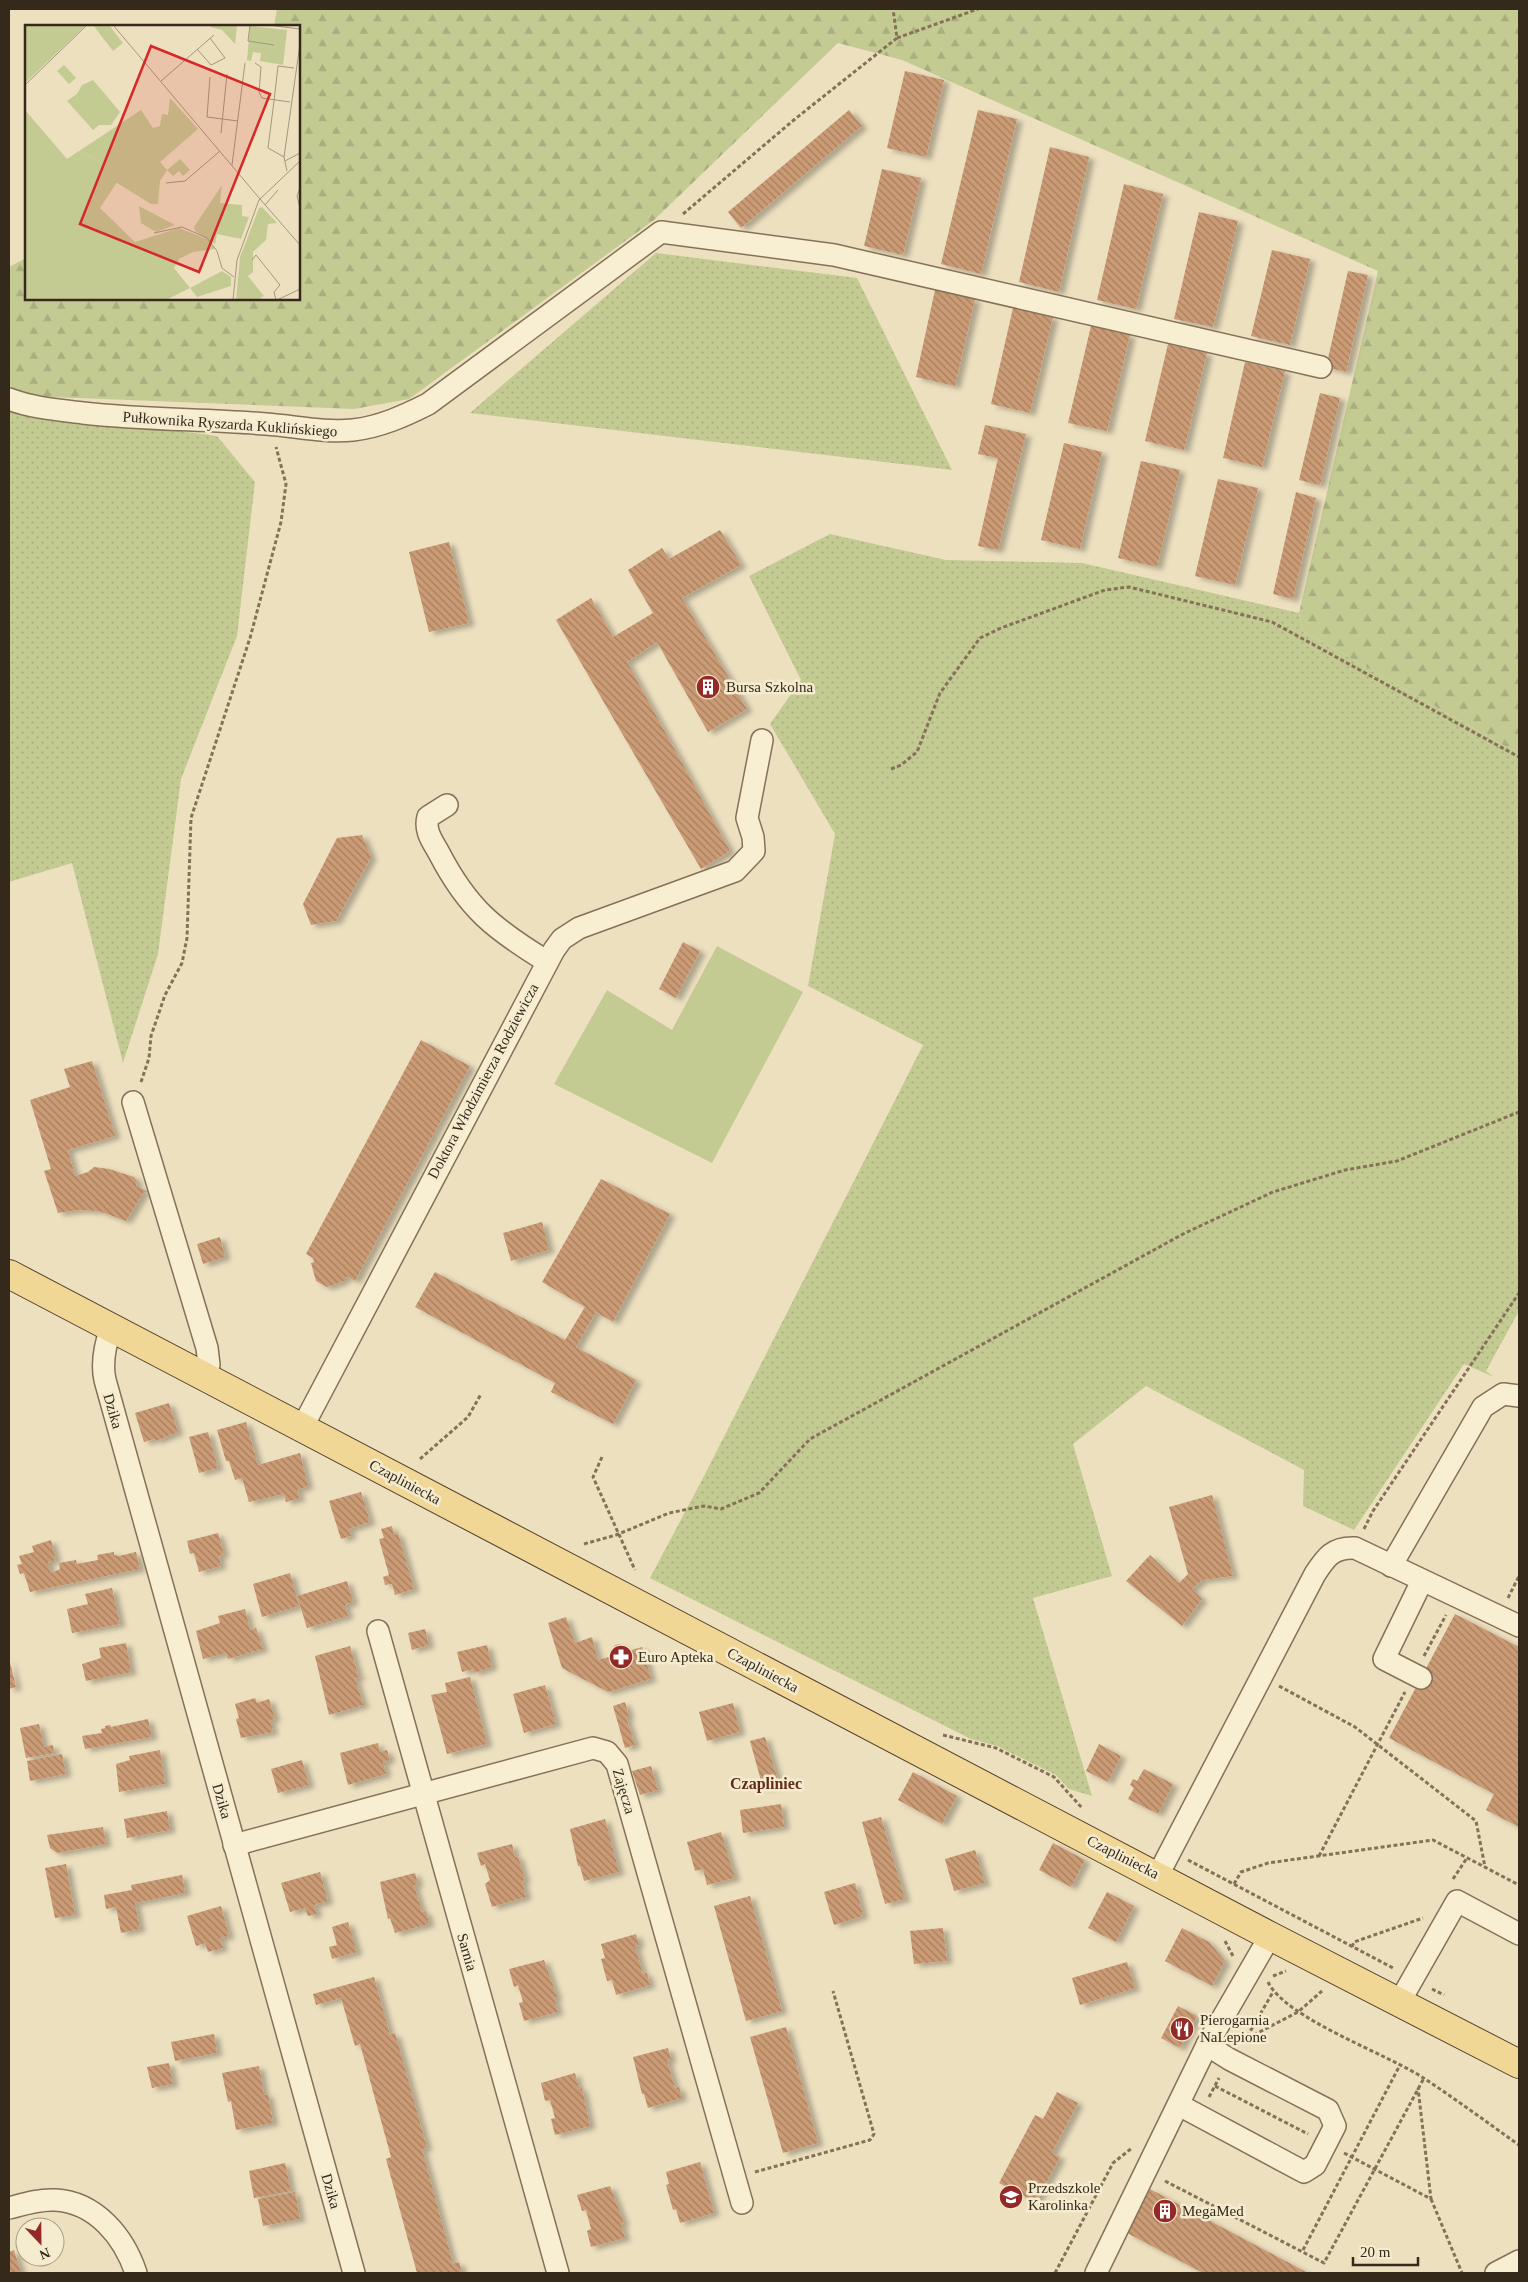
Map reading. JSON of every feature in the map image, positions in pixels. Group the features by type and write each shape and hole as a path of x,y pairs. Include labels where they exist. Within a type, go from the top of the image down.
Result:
{"main road":[{"name":"Czapliniecka","path":"9,1274 1158,1875 1270,1936 1400,2001 1519,2064"}],"street":[{"path":"661,232 834,255 1321,367"},
{"name":"Pułkownika Ryszarda Kuklińskiego","path":"9,399 57,410 126,418 266,424 339,431 370,427 406,416 448,389 661,232"},
{"name":"Doktora Włodzimierza Rodziewicza","path":"302,1428 546,961 562,939 579,928 735,871 754,851 753,837 747,818 762,740"},
{"path":"447,805 428,817 427,828 452,879 471,904 493,926 506,937 546,961"},
{"path":"133,1102 207,1348 209,1365 204,1376"},
{"name":"Dzika","path":"111,1328 105,1344 103,1371 105,1380 354,2273"},
{"path":"1391,1566 1483,1407 1503,1394 1519,1396"},
{"path":"1158,1875 1315,1574 1329,1554 1343,1548 1355,1548 1519,1626"},
{"path":"1418,1677 1384,1658 1422,1581"},
{"name":"Sarnia","path":"378,1631 558,2273"},
{"name":"Zajęcza","path":"234,1845 592,1748 607,1752 617,1764 742,2203"},
{"path":"1400,2001 1452,1894 1519,1934"},
{"path":"1096,2273 1207,2046 1270,1936"},
{"path":"1179,2104 1304,2172 1315,2165 1335,2126 1328,2110 1207,2046"},
{"path":"9,2208 38,2200 55,2200 71,2203 89,2212 106,2221 130,2256 136,2273"},
{"path":"1519,2261 1519,2266"},
{"path":"1496,2273 1519,2261"},
{"path":"1510,2273 1519,2261"}],"path":[{"path":"893,9 897,38"},
{"path":"661,232 897,38 978,9"},
{"path":"133,1102 149,1058 151,1036 165,995 182,963 187,938 191,818 250,638 281,522 286,484 279,453 266,424"},
{"path":"891,769 901,765 917,752 940,693 980,638 1001,628 1105,590 1129,587 1272,622 1519,758"},
{"path":"584,1544 619,1534 669,1512 704,1506 721,1509 759,1493 810,1439 1183,1234 1273,1192 1346,1170 1397,1160 1519,1112"},
{"path":"1355,1548 1373,1511 1519,1293"},
{"path":"420,1459 468,1417 481,1394"},
{"path":"602,1457 593,1477 635,1570"},
{"path":"1319,1856 1377,1744 1418,1677 1455,1596"},
{"path":"1261,1676 1355,1727 1476,1821 1485,1867"},
{"path":"1236,1880 1241,1872 1268,1863 1433,1840 1519,1885"},
{"path":"1452,1894 1467,1858"},
{"path":"1354,1942 1428,1916"},
{"path":"1230,1967 1234,1958"},
{"path":"1266,1979 1273,1992 1298,2012 1424,2078 1519,2145"},
{"path":"1247,2038 1298,2012 1324,1989"},
{"path":"735,2178 870,2140 874,2134 833,1991"},
{"path":"1304,2250 1400,2065"},
{"path":"1215,2086 1431,2199"},
{"path":"1418,2088 1431,2199 1462,2273"},
{"path":"1054,2273 1113,2163 1132,2147"}],"green space":[{"path":"277,9 1519,9 1519,754 1303,631 1299,613 1378,271 902,60 838,43 654,220 409,399 354,409 26,396 9,386 9,267 25,259 25,300 300,300 300,25 274,25"},
{"path":"656,253 857,278 952,470 470,413"},
{"path":"9,408 217,436 255,482 237,636 181,779 158,954 123,1063 72,863 9,882"},
{"path":"830,534 946,560 1082,563 1299,613 1303,631 1519,754 1519,1311 1486,1371 1494,1377 1464,1364 1354,1530 1303,1506 1304,1470 1146,1386 1073,1444 1112,1576 1033,1598 1092,1796 1069,1789 1056,1775 997,1746 971,1739 650,1578 702,1480 923,1045 808,986 835,834 770,724 801,680 749,576"},
{"path":"717,946 803,992 712,1163 554,1084 607,990 672,1030"}],"building":[{"path":"905,71 944,80 926,157 887,148"},
{"path":"849,110 862,126 741,228 728,212"},
{"path":"978,110 1017,119 981,274 941,264"},
{"path":"1050,147 1089,157 1059,292 1019,282"},
{"path":"882,169 921,178 903,255 864,246"},
{"path":"1124,184 1163,194 1136,309 1097,300"},
{"path":"1199,212 1238,221 1213,327 1174,319"},
{"path":"1272,250 1310,259 1290,345 1251,336"},
{"path":"1348,271 1368,275 1346,372 1326,367"},
{"path":"935,290 975,299 955,386 916,377"},
{"path":"1013,308 1053,317 1030,413 991,404"},
{"path":"1091,326 1130,335 1107,431 1068,423"},
{"path":"1168,344 1207,353 1184,450 1145,441"},
{"path":"1245,362 1285,371 1262,467 1223,458"},
{"path":"1320,393 1340,398 1320,485 1299,480"},
{"path":"985,425 1026,434 998,550 978,546 998,458 978,454"},
{"path":"1064,443 1102,452 1080,549 1041,540"},
{"path":"1141,461 1180,470 1157,567 1118,558"},
{"path":"1218,479 1258,488 1235,585 1195,576"},
{"path":"1296,492 1316,498 1293,599 1273,594"},
{"name":"Bursa Szkolna","path":"720,530 741,565 682,598 747,709 708,732 657,642 627,662 730,851 701,869 556,620 591,598 613,637 653,613 628,570 662,548 669,559"},
{"path":"449,542 469,623 429,632 409,552"},
{"path":"362,835 371,857 336,921 311,925 303,904 337,838"},
{"path":"683,942 700,951 676,998 659,989"},
{"path":"421,1040 470,1066 355,1281 348,1277 344,1278 344,1281 327,1287 316,1281 311,1263 314,1262 313,1258 306,1254"},
{"path":"92,1061 115,1136 68,1150 75,1176 88,1172 94,1167 109,1169 134,1177 137,1181 136,1186 149,1192 144,1192 126,1221 99,1211 79,1210 58,1213 44,1171 51,1169 30,1100 70,1087 64,1069"},
{"path":"601,1179 670,1214 613,1322 596,1312 576,1347 636,1380 613,1424 551,1392 555,1383 415,1307 435,1272 565,1340 585,1307 542,1282"},
{"path":"542,1222 549,1250 511,1261 503,1233"},
{"path":"220,1237 225,1257 203,1264 197,1244"},
{"path":"169,1403 178,1432 156,1441 155,1439 144,1442 135,1413"},
{"path":"246,1422 258,1465 300,1453 308,1486 297,1490 300,1498 286,1502 284,1494 249,1502 242,1478 235,1480 229,1461 226,1461 217,1430"},
{"path":"208,1432 218,1468 199,1473 189,1437"},
{"path":"361,1492 370,1522 349,1529 351,1536 341,1539 329,1501"},
{"path":"1212,1495 1233,1576 1202,1580 1192,1589 1202,1599 1182,1626 1126,1581 1150,1555 1179,1583 1188,1574 1169,1507"},
{"path":"392,1526 394,1535 398,1533 414,1589 395,1595 392,1584 385,1585 383,1577 389,1575 379,1539 384,1538 381,1529"},
{"path":"218,1533 224,1554 219,1556 221,1566 199,1572 194,1553 190,1554 187,1541"},
{"path":"51,1540 56,1560 48,1562 51,1573 60,1569 59,1563 76,1560 77,1564 98,1560 97,1555 114,1552 114,1555 119,1556 136,1552 140,1569 30,1592 24,1573 20,1574 17,1565 22,1564 19,1556 34,1552 32,1546"},
{"path":"290,1573 299,1606 262,1617 253,1584"},
{"path":"347,1581 353,1602 345,1605 348,1616 307,1628 297,1596"},
{"path":"112,1588 120,1624 72,1633 67,1609 88,1604 85,1594"},
{"path":"245,1609 250,1630 256,1628 263,1649 228,1659 226,1653 203,1659 196,1631 220,1623 218,1616"},
{"path":"1455,1614 1519,1647 1519,1827 1486,1810 1494,1794 1389,1738"},
{"path":"566,1617 575,1643 592,1637 598,1660 616,1655 612,1649 615,1645 620,1644 624,1646 625,1652 642,1647 651,1679 608,1692 562,1668 548,1623"},
{"path":"425,1629 429,1645 412,1650 408,1633"},
{"path":"126,1643 131,1672 86,1681 82,1664 101,1658 99,1648"},
{"path":"487,1645 492,1667 474,1673 473,1669 462,1672 457,1652"},
{"path":"350,1646 358,1675 363,1676 355,1678 363,1704 367,1704 329,1715 315,1656"},
{"path":"9,1658 16,1687 9,1689"},
{"path":"470,1677 487,1744 447,1754 431,1695 447,1692 445,1683"},
{"path":"545,1685 556,1724 524,1733 513,1694"},
{"path":"255,1698 257,1703 269,1699 275,1719 270,1720 273,1732 241,1738 236,1719 239,1718 235,1704"},
{"path":"625,1702 629,1716 626,1717 635,1745 625,1748 613,1706"},
{"path":"733,1703 740,1732 707,1741 699,1712"},
{"path":"148,1719 152,1737 85,1749 82,1736 102,1733 101,1729 105,1728 105,1726 110,1725 111,1727"},
{"path":"39,1724 44,1747 53,1745 54,1753 26,1758 20,1728"},
{"path":"765,1737 779,1784 763,1788 750,1741"},
{"path":"378,1743 380,1752 387,1750 390,1760 383,1762 386,1774 348,1785 340,1753"},
{"path":"1099,1744 1121,1756 1108,1782 1086,1771"},
{"path":"160,1750 165,1784 119,1792 116,1764 130,1760 129,1756"},
{"path":"62,1754 66,1774 30,1781 27,1761"},
{"path":"302,1760 309,1785 278,1793 271,1769"},
{"path":"651,1766 658,1790 640,1795 632,1771"},
{"path":"1144,1769 1173,1784 1158,1814 1128,1799 1134,1788 1130,1785 1133,1779 1137,1781"},
{"path":"913,1772 957,1796 942,1824 898,1800"},
{"path":"781,1804 784,1827 743,1833 740,1810"},
{"path":"167,1811 170,1830 127,1838 124,1819"},
{"path":"881,1817 905,1899 885,1904 862,1822"},
{"path":"605,1819 619,1872 584,1881 580,1866 578,1866 570,1829"},
{"path":"103,1827 106,1844 57,1853 50,1848 47,1835"},
{"path":"721,1832 735,1878 707,1885 703,1869 695,1871 687,1842"},
{"path":"1053,1843 1085,1860 1071,1887 1039,1870"},
{"path":"512,1844 515,1857 518,1856 525,1880 522,1881 526,1897 492,1907 485,1884 490,1880 485,1864 481,1866 477,1853"},
{"path":"975,1850 985,1883 954,1891 945,1859"},
{"path":"66,1864 75,1915 55,1918 45,1868"},
{"path":"320,1872 328,1901 314,1905 317,1914 308,1916 305,1908 290,1912 281,1883"},
{"path":"415,1873 418,1884 414,1885 422,1912 426,1911 429,1924 395,1933 390,1918 388,1919 380,1882"},
{"path":"182,1875 185,1893 135,1903 140,1929 121,1933 116,1907 106,1909 104,1895 132,1890 131,1885"},
{"path":"855,1883 863,1916 834,1925 824,1892"},
{"path":"1107,1892 1134,1906 1116,1942 1088,1928"},
{"path":"750,1896 782,2011 746,2021 714,1906"},
{"path":"221,1906 229,1936 220,1938 223,1948 208,1952 205,1943 196,1946 187,1916"},
{"path":"348,1922 357,1952 332,1959 329,1947 337,1945 332,1927"},
{"path":"943,1928 947,1961 914,1964 910,1931"},
{"path":"1182,1928 1209,1942 1225,1961 1212,1986 1165,1961"},
{"path":"636,1934 639,1945 635,1946 643,1974 647,1973 650,1985 616,1995 612,1980 607,1981 601,1959 605,1958 601,1944"},
{"path":"544,1960 557,1997 554,1997 558,2012 524,2021 519,2003 523,2002 518,1985 514,1987 509,1969"},
{"path":"1127,1962 1135,1988 1080,2005 1072,1978"},
{"path":"374,1977 390,2035 395,2033 427,2148 422,2149 453,2264 459,2262 462,2273 417,2273 386,2159 391,2157 360,2044 355,2046 341,1998 316,2005 313,1994"},
{"path":"1178,2006 1197,2016 1180,2048 1161,2038"},
{"path":"786,2027 818,2143 783,2153 750,2037"},
{"path":"214,2034 217,2053 175,2061 171,2042"},
{"path":"668,2048 671,2059 667,2061 675,2088 679,2087 682,2098 648,2108 644,2094 642,2094 633,2057"},
{"path":"169,2063 173,2084 152,2088 147,2067"},
{"path":"259,2066 264,2095 268,2094 273,2123 236,2130 231,2101 228,2102 222,2073"},
{"path":"575,2073 579,2089 582,2088 590,2126 555,2135 551,2119 555,2118 550,2100 545,2101 541,2083"},
{"path":"1057,2092 1078,2103 1052,2153 1060,2157 1036,2202 999,2183 1035,2115 1043,2119"},
{"path":"700,2162 714,2213 680,2223 676,2209 673,2210 666,2185 669,2184 666,2172"},
{"path":"285,2163 291,2191 254,2198 249,2171"},
{"path":"610,2186 624,2223 621,2224 625,2238 591,2247 587,2231 591,2229 586,2210 582,2211 577,2195"},
{"name":"MegaMed","path":"1150,2189 1308,2273 1203,2273 1127,2233"},
{"path":"295,2192 300,2219 263,2226 258,2199"},
{"path":"14,2250 15,2267 19,2267 21,2273 9,2273 9,2252"}],"place":[{"name":"Bursa Szkolna","path":"708,687"},
{"name":"Euro Apteka","path":"621,1657"},
{"name":"Pierogarnia NaLepione","path":"1182,2029"},
{"name":"Przedszkole Karolinka","path":"1011,2197"},
{"name":"MegaMed","path":"1165,2211"}],"district":[{"name":"Czapliniec","path":"766,1783"}]}
